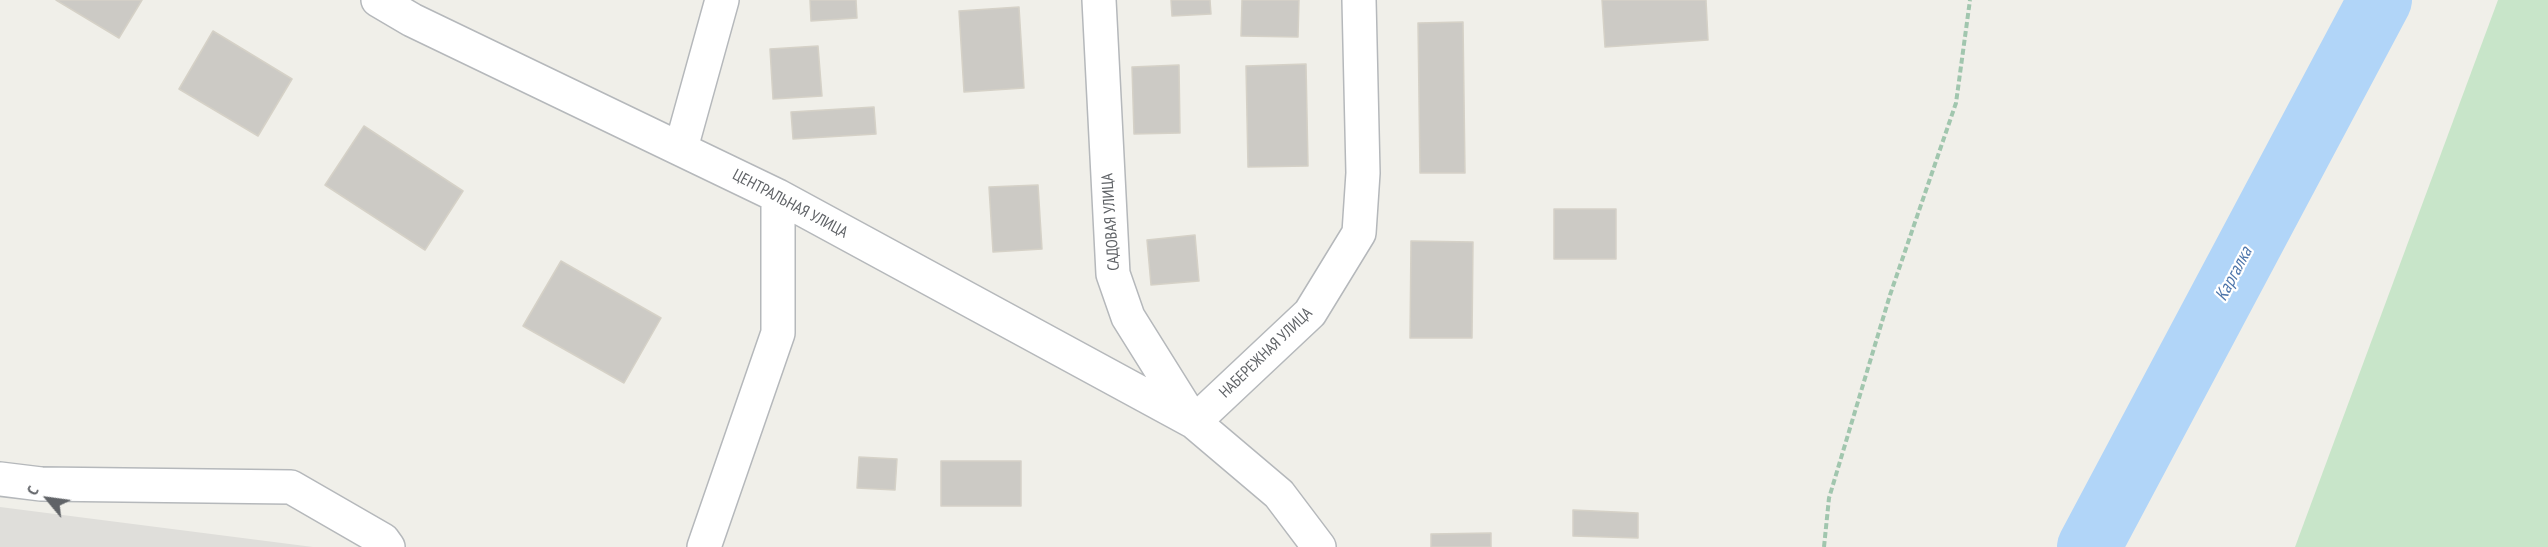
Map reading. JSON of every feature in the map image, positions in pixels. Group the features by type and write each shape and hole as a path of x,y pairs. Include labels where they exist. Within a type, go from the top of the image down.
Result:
{"street":[{"name":"ЦЕНТРАЛЬНАЯ УЛИЦА","path":"378,0 412,20 778,196 1194,422"},
{"path":"681,148 722,0"},
{"name":"САДОВАЯ УЛИЦА","path":"1099,0 1113,274 1128,317 1194,422"},
{"name":"НАБЕРЕЖНАЯ УЛИЦА","path":"1194,422 1310,312 1359,233 1363,173 1359,0"},
{"path":"704,547 778,333 778,196"},
{"path":"1194,422 1279,494 1319,547"},
{"path":"0,479 41,484 291,487 383,540 388,547"}],"path":[{"path":"1824,547 1832,487 1890,296 1956,103 1970,0"}],"shaded area":[{"path":"0,507 313,547 0,547"}],"green space":[{"path":"2498,0 2548,0 2548,547 2295,547"}],"building":[{"path":"56,0 142,0 119,38"},
{"path":"810,0 856,0 857,18 811,21"},
{"path":"1171,0 1210,0 1211,14 1172,16"},
{"path":"1242,0 1299,0 1298,37 1241,36"},
{"path":"1602,0 1706,0 1708,40 1605,47"},
{"path":"1019,7 1024,88 964,92 959,11"},
{"path":"1463,22 1465,173 1420,173 1418,23"},
{"path":"213,31 292,79 258,136 179,89"},
{"path":"818,46 822,96 773,99 770,49"},
{"path":"1306,64 1308,166 1248,167 1246,66"},
{"path":"1179,65 1180,133 1134,134 1132,67"},
{"path":"874,107 876,134 793,139 791,112"},
{"path":"364,126 463,191 425,250 325,185"},
{"path":"1038,185 1042,249 993,252 989,187"},
{"path":"1554,209 1616,209 1616,259 1554,259"},
{"path":"1195,235 1199,281 1151,285 1147,240"},
{"path":"1411,241 1473,242 1472,338 1410,338"},
{"path":"561,261 661,318 624,383 523,326"},
{"path":"859,457 897,459 895,490 857,488"},
{"path":"941,461 1021,461 1021,506 941,506"},
{"path":"1573,510 1638,513 1638,538 1573,536"},
{"path":"1491,533 1491,547 1431,547 1431,534"}],"waterway":[{"name":"Каргалка","path":"2089,547 2380,0"}]}
